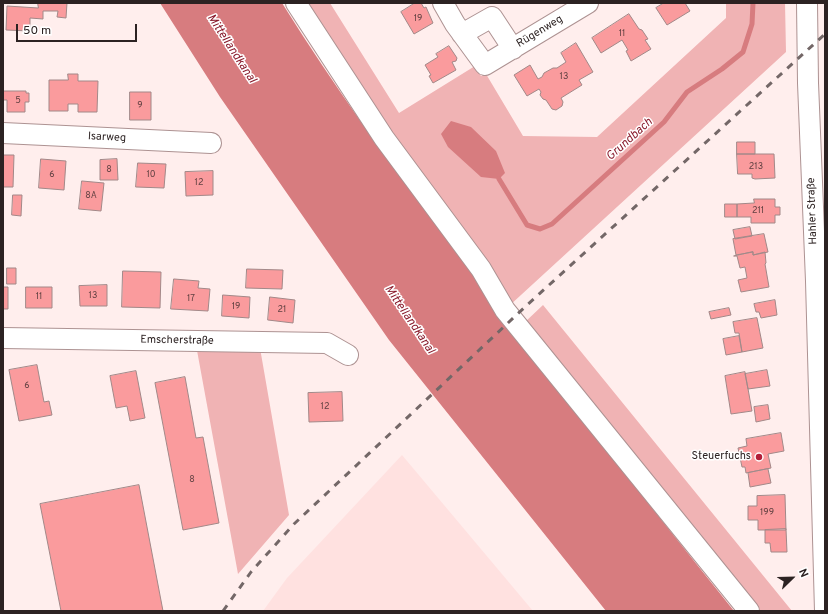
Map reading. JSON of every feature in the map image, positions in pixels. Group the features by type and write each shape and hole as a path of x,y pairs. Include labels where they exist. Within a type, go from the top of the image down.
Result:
{"street":[{"path":"296,3 384,138 481,269 505,310 749,611"},
{"name":"Rügenweg","path":"443,3 462,34 485,65 588,3"},
{"name":"Hahler Straße","path":"808,3 808,83 816,281 825,611"},
{"name":"Rügenweg","path":"462,34 492,17 513,49"},
{"name":"Isarweg","path":"3,133 211,143"},
{"name":"Emscherstraße","path":"3,338 327,344 348,355"}],"shaded area":[{"path":"301,3 330,3 399,113 475,66 481,76 486,74 523,136 597,137 726,18 726,3 785,3 786,52 509,306"},
{"path":"543,305 792,611 755,611 524,323"},
{"path":"196,345 260,348 289,515 238,574"},
{"path":"402,455 533,611 263,611 287,578"}],"water":[{"name":"Mittellandkanal","path":"160,3 282,3 364,126 486,292 591,430 734,611 606,611 389,340 220,97"},
{"path":"451,121 471,127 496,151 505,173 499,179 481,177 448,147 441,134"}],"building":[{"path":"38,3 67,3 66,18 57,17 58,11 43,11 43,19 30,18 30,31 6,30 7,6 38,8"},
{"path":"415,3 421,3 424,8 426,7 433,23 414,34 401,12"},
{"path":"664,3 685,3 690,11 667,25 656,8"},
{"path":"629,14 648,39 645,40 651,49 631,61 626,51 628,50 622,40 601,53 592,38"},
{"path":"576,43 593,72 579,80 582,85 561,98 563,102 562,106 556,110 552,109 546,100 543,99 540,95 541,92 539,89 527,96 514,75 530,65 538,79 542,77 544,73 553,68 557,68 566,62 561,53"},
{"path":"449,46 457,58 456,61 452,62 456,70 433,83 429,76 431,75 425,65 438,57 436,54"},
{"path":"68,74 78,74 78,81 98,81 97,112 78,112 78,104 68,104 68,111 49,111 49,80 68,80"},
{"path":"3,91 26,91 26,93 29,93 29,102 25,102 25,112 7,112 7,100 3,100"},
{"path":"130,92 151,92 151,120 130,120"},
{"path":"737,142 755,142 755,154 737,154"},
{"path":"737,154 774,154 775,178 755,179 752,178 752,174 738,174"},
{"path":"3,155 14,155 13,187 3,187"},
{"path":"41,159 66,161 64,190 39,188"},
{"path":"117,159 118,180 100,180 100,160"},
{"path":"138,163 166,164 164,188 136,187"},
{"path":"213,171 213,195 186,196 185,172"},
{"path":"82,181 104,183 101,211 79,209"},
{"path":"13,195 22,195 21,216 12,215"},
{"path":"754,199 775,199 775,207 780,207 780,215 775,215 775,223 751,223 751,217 737,217 737,204 754,203"},
{"path":"725,204 737,204 737,217 725,217"},
{"path":"750,227 752,236 735,239 733,230"},
{"path":"764,234 768,252 753,255 753,252 736,255 733,239"},
{"path":"753,252 753,255 765,252 765,264 769,287 741,292 738,280 747,278 745,267 740,268 737,256 734,256"},
{"path":"7,268 16,268 16,284 7,284"},
{"path":"247,269 283,270 282,289 246,288"},
{"path":"123,271 161,272 160,308 122,307"},
{"path":"174,279 199,281 198,288 210,289 208,311 171,309"},
{"path":"107,285 107,306 80,306 79,286"},
{"path":"3,287 8,287 8,309 3,309"},
{"path":"26,287 52,287 52,308 26,308"},
{"path":"223,295 250,297 249,318 222,316"},
{"path":"270,297 295,300 293,323 268,320"},
{"path":"775,300 777,315 761,318 759,312 756,312 754,304"},
{"path":"729,308 731,315 711,319 709,312"},
{"path":"757,318 763,348 742,352 739,333 735,333 733,322"},
{"path":"739,336 742,352 726,355 723,339"},
{"path":"37,365 44,402 49,401 52,415 19,421 9,370"},
{"path":"767,370 770,386 748,389 745,374"},
{"path":"136,371 145,418 130,421 127,406 116,408 110,376"},
{"path":"745,372 752,411 731,414 725,376"},
{"path":"185,377 196,438 203,437 219,523 183,530 155,383"},
{"path":"342,392 343,421 309,422 308,393"},
{"path":"768,405 770,419 756,422 754,407"},
{"path":"781,433 784,451 768,454 771,468 746,473 745,467 742,467 738,448 747,446 746,439"},
{"path":"768,469 771,483 750,487 748,473"},
{"path":"139,485 163,611 61,611 40,504"},
{"path":"785,495 786,530 758,530 758,520 748,520 748,506 757,506 757,496"},
{"path":"786,529 787,552 771,552 770,543 765,543 765,530"}],"waterway":[{"name":"Grundbach","path":"499,179 527,225 540,229 552,224 664,122 687,92 722,69 743,52 752,24 753,3"}],"railway":[{"path":"223,611 251,572 294,524 526,306 825,34"}],"place":[{"name":"Steuerfuchs","path":"759,457"}]}
